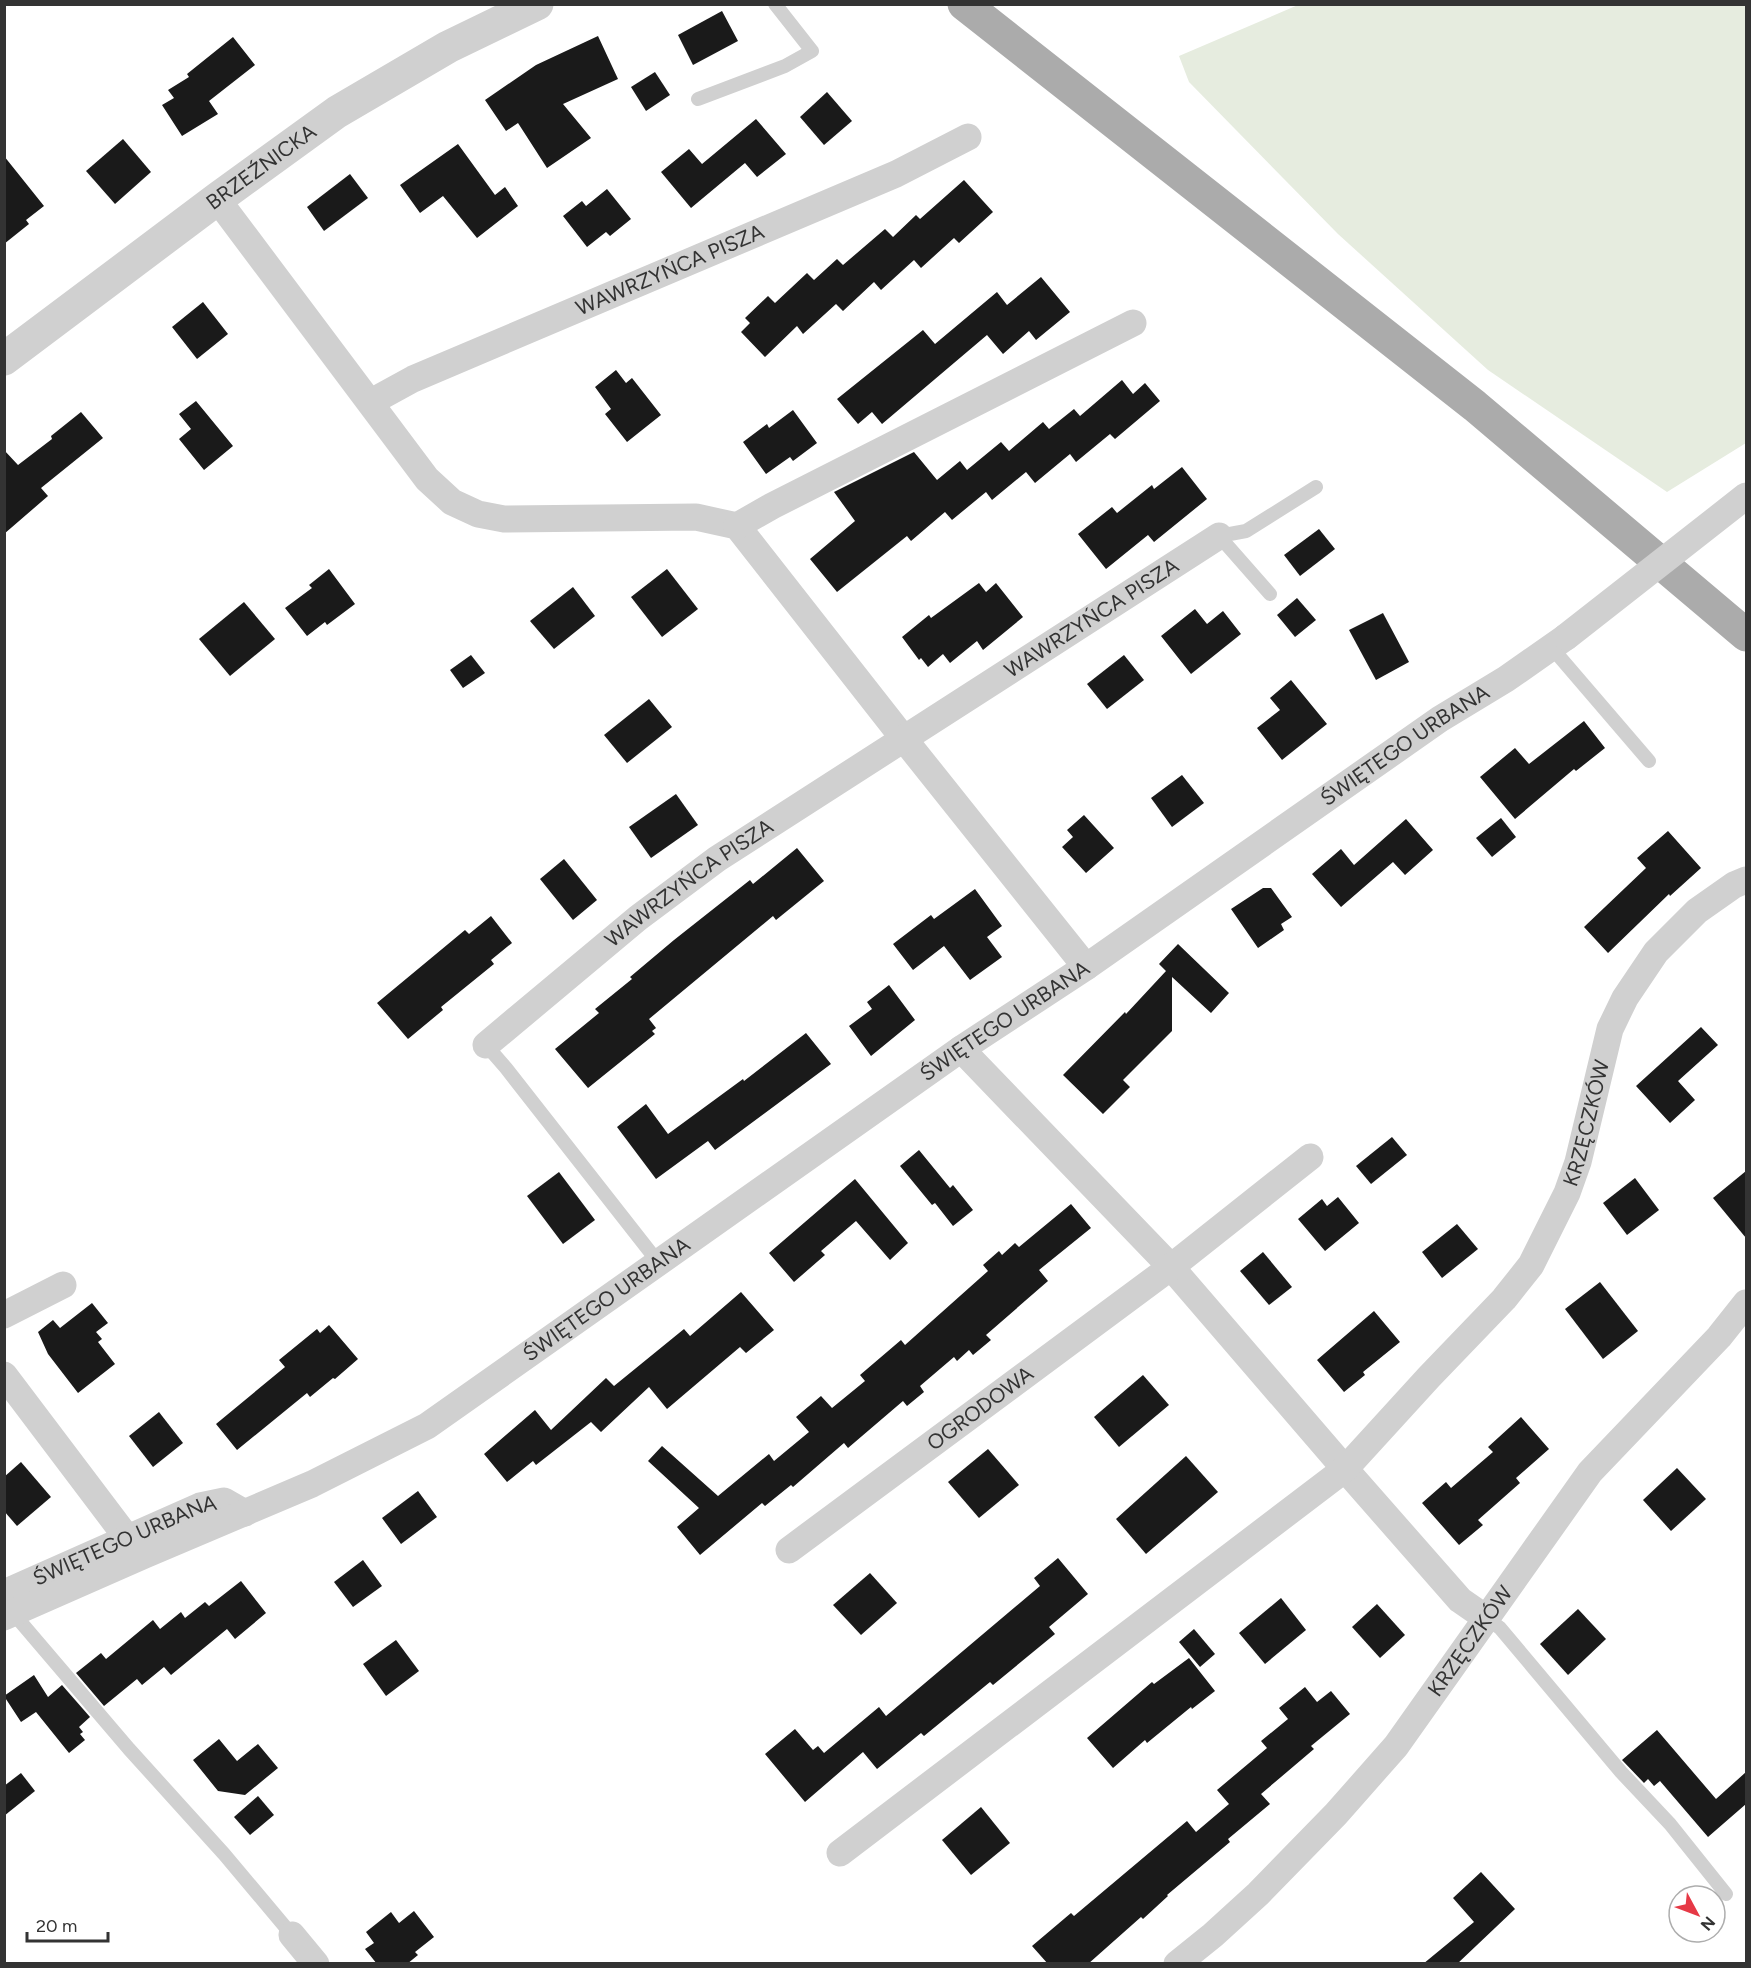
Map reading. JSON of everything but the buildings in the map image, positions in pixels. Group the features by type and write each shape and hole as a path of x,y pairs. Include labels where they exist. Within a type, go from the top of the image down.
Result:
{"main road":[{"path":"964,4 1475,406 1746,635"}],"street":[{"name":"BRZEŹNICKA","path":"4,359 337,112 448,47 537,4"},
{"name":"WAWRZYŃCA PISZA","path":"371,402 413,379 896,174 968,137"},
{"path":"217,199 427,479 453,502 478,514 504,519 696,518 737,526 772,506 1133,323"},
{"name":"ŚWIĘTEGO URBANA","path":"7,1608 245,1514 312,1484 427,1426 961,1050 1086,967 1440,718 1506,679 1559,642 1746,496"},
{"path":"737,526 1086,967"},
{"name":"WAWRZYŃCA PISZA","path":"486,1045 638,918 708,866 1219,536"},
{"name":"KRZĘCZKÓW","path":"840,1853 1344,1469 1504,1299 1531,1265 1567,1193 1578,1162 1610,1029 1625,998 1656,952 1697,911 1734,885 1746,880"},
{"path":"961,1050 1172,1266 1344,1469 1460,1599 1486,1618"},
{"name":"OGRODOWA","path":"789,1550 1172,1266 1310,1156"},
{"path":"4,1315 63,1285"},
{"name":"KRZĘCZKÓW","path":"1177,1964 1258,1894 1336,1814 1396,1746 1590,1472 1719,1337 1746,1303"},
{"path":"4,1375 128,1539"},
{"name":"ŚWIĘTEGO URBANA","path":"7,1608 128,1539 200,1506 224,1501 245,1514"},
{"path":"292,1935 316,1964"}],"lane":[{"path":"698,99 785,66 812,51 775,4"},
{"path":"1219,536 1246,531 1316,487"},
{"path":"1219,536 1270,594"},
{"path":"1559,642 1649,761"},
{"path":"486,1045 658,1262"},
{"path":"7,1608 224,1854 292,1935"},
{"path":"1486,1618 1500,1628 1621,1772 1670,1824 1717,1884"}],"shaded area":[{"path":"1298,5 1746,5 1746,443 1667,492 1488,370 1338,234 1189,82 1179,56"}]}
